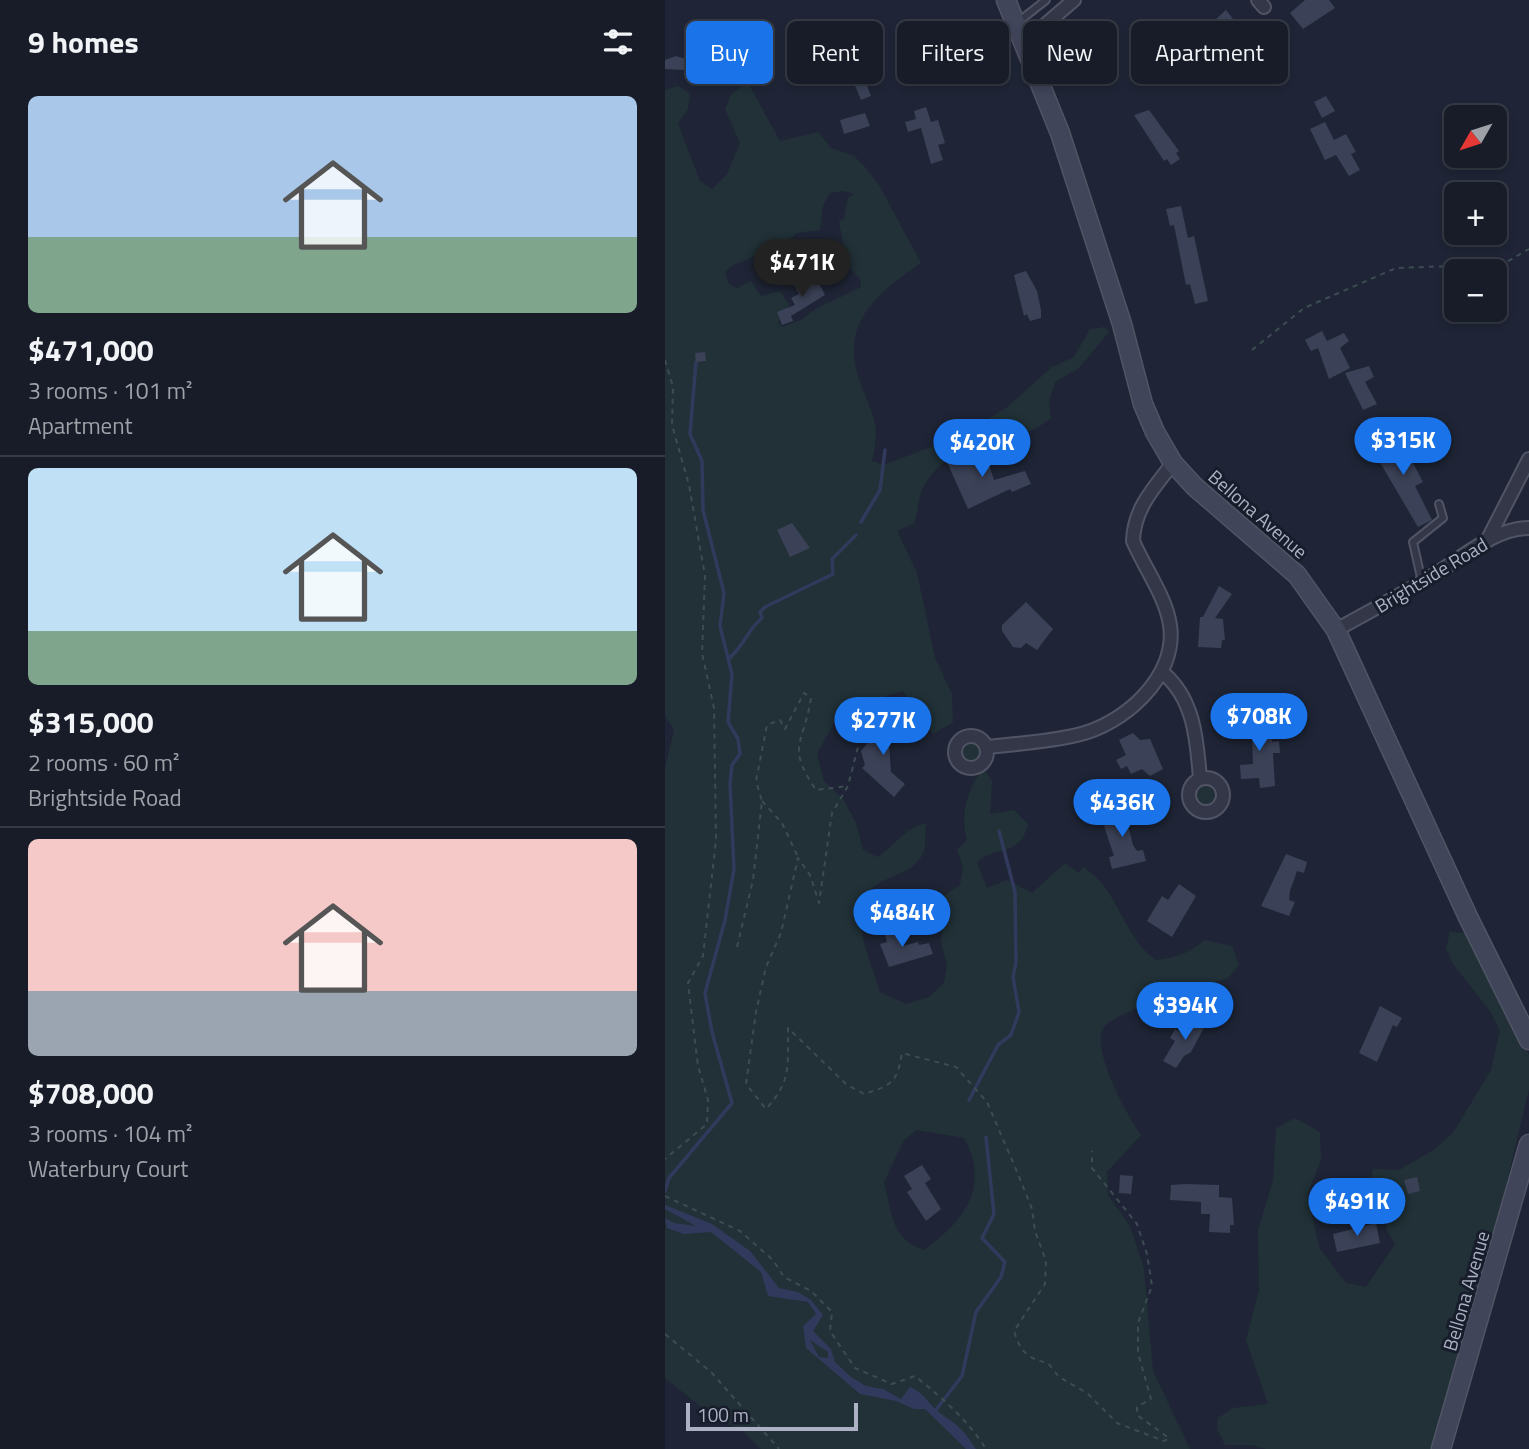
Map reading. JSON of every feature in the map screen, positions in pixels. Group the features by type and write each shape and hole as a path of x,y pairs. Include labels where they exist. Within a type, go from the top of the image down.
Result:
{"main road":[{"name":"Bellona Avenue","path":"1006,0 1023,39"},
{"name":"Bellona Avenue","path":"1040,84 1083,203 1122,324 1143,404 1174,463 1194,486 1297,575 1336,630 1464,908 1529,1041"},
{"name":"Bellona Avenue","path":"1441,1449 1529,1144"}],"street":[{"path":"1050,21 1074,0"},
{"path":"1487,541 1529,459"},
{"path":"986,747 1079,735 1100,727 1141,697 1161,672 1168,652 1170,623 1133,541 1133,529 1142,505 1174,463"},
{"name":"Brightside Road","path":"1336,630 1422,582 1487,541 1520,528 1529,528"},
{"path":"1161,672 1180,690 1189,709 1200,779"}],"lane":[{"path":"1016,23 1046,0"},
{"path":"1422,582 1413,542 1443,517 1439,504"}],"path":[{"path":"1252,350 1304,308 1396,268 1503,264 1529,249"},
{"path":"665,360 673,387 673,425 689,485 705,576 702,653 714,708 716,840 703,956 688,983 698,1066 708,1100 707,1124 665,1159"},
{"path":"737,947 753,880 762,801 756,781 768,725 779,720 785,729 804,694 811,698 797,752 800,766 816,790 848,786"},
{"path":"762,801 782,823 810,874 819,903 832,813 848,786 862,731 869,720"},
{"path":"799,858 781,933 766,967 756,1012 746,1084 766,1109 776,1098 787,1082 788,1028 846,1084 864,1094 892,1083 898,1076 902,1053 956,1066 987,1102 1032,1209 1035,1231 1046,1261 1045,1284 1014,1331 1019,1348 1028,1358 1048,1363 1059,1377 1087,1392 1094,1403 1117,1423 1164,1441 1169,1438 1162,1430 1137,1415 1137,1407 1151,1399 1138,1353 1138,1324 1152,1286 1147,1254 1137,1224 1092,1168 1092,1151"},
{"path":"665,1196 740,1231 773,1260 784,1277 811,1291 832,1312 830,1331 855,1368 892,1384 915,1376 946,1401 975,1431 986,1449"},
{"path":"665,1334 711,1372 779,1449"}],"shaded area":[{"path":"749,84 780,141 818,132 831,148 854,156 880,187 921,263 877,298 858,327 854,343 860,382 876,428 872,461 884,465 964,434 1006,408 1052,367 1074,357 1090,329 1105,327 1109,332 1079,368 1055,382 1049,401 1051,418 1037,428 1016,436 1001,429 955,454 927,480 913,524 897,531 917,573 935,658 952,694 953,722 933,734 903,691 880,698 862,720 836,719 817,754 824,781 843,799 856,823 863,850 878,857 905,833 926,823 924,851 919,860 872,888 861,907 863,939 880,992 906,1004 929,997 944,983 947,965 941,942 942,897 960,885 963,866 957,850 967,840 964,821 966,802 983,768 992,781 990,814 1014,810 1028,824 1024,835 1013,847 990,854 977,863 987,888 1007,880 1032,893 1065,863 1079,873 1083,867 1105,888 1135,938 1156,960 1182,954 1205,940 1232,946 1239,965 1228,978 1125,1013 1104,1027 1101,1037 1102,1050 1112,1082 1141,1135 1107,1172 1108,1195 1130,1226 1144,1269 1153,1371 1190,1449 761,1449 744,1432 706,1411 665,1378 665,768 674,730 665,715 665,90 678,86 690,93 688,109 678,124 700,181 712,189 727,174 740,143 725,109 732,93","holes":["843,191 854,194 848,198 844,219 839,221 845,255 837,265 824,263 813,271 822,283 830,281 846,268 851,269 861,281 861,287 816,309 801,320 782,327 778,322 789,305 780,291 761,296 751,281 737,288 729,284 725,272 731,266 782,245 797,233 820,230 823,206 830,193","917,1130 964,1138 975,1172 969,1202 951,1227 924,1250 905,1239 894,1223 884,1182 904,1140"]},
{"path":"971,744 977,746 977,758 971,760 965,758 963,752 965,746"},
{"path":"1206,786 1212,789 1215,795 1212,801 1206,804 1200,801 1197,795 1200,789"},
{"path":"1450,932 1469,933 1529,1055 1529,1089 1480,1295 1433,1449 1266,1449 1252,1445 1225,1445 1217,1429 1218,1418 1233,1408 1268,1404 1246,1340 1259,1290 1258,1230 1273,1181 1276,1128 1295,1118 1320,1132 1321,1160 1307,1195 1320,1249 1346,1283 1366,1287 1395,1244 1387,1231 1384,1201 1368,1191 1373,1169 1399,1170 1432,1151 1453,1133 1491,1070 1500,1031 1490,1011 1453,964 1446,948"}],"water":[{"path":"665,1205 712,1224 750,1251 779,1288 798,1292 811,1300 823,1315 813,1331 831,1349 835,1362 851,1377 866,1386 883,1389 901,1399 910,1387 915,1389 936,1410 960,1428 976,1449 966,1449 925,1409 914,1409 896,1401 860,1394 806,1348 803,1326 816,1314 808,1302 768,1296 761,1272 711,1232 684,1234 667,1228 665,1218 674,1223 696,1226 665,1209","holes":["810,1340 828,1352 828,1358 819,1357"]}],"building":[{"path":"1305,0 1329,0 1335,8 1303,29 1290,13"},
{"path":"1226,10 1235,21 1218,21 1216,19"},
{"path":"676,56 686,59 684,70 665,69 665,60"},
{"path":"854,84 866,84 871,96 861,100"},
{"path":"1326,96 1335,111 1322,118 1314,102"},
{"path":"926,107 931,122 938,120 945,143 938,145 943,160 931,164 921,128 908,132 905,122 916,119 914,111"},
{"path":"1149,110 1179,151 1176,153 1180,159 1171,165 1167,159 1164,161 1134,115"},
{"path":"865,113 870,126 844,134 840,120"},
{"path":"1325,122 1334,140 1346,134 1356,152 1351,154 1360,170 1349,176 1336,155 1325,160 1310,129"},
{"path":"1181,206 1188,238 1194,236 1208,301 1195,304 1190,284 1186,285 1174,225 1170,226 1166,209"},
{"path":"1026,271 1037,291 1041,310 1041,318 1030,321 1027,314 1024,316 1014,275"},
{"path":"811,278 812,281 817,279 825,295 791,316 793,321 782,325 777,312 795,305 791,298 799,294 793,283"},
{"path":"1322,331 1327,341 1344,333 1349,341 1340,348 1350,368 1329,379 1318,348 1311,351 1305,340"},
{"path":"705,352 706,361 696,362 695,353"},
{"path":"1369,366 1374,377 1365,382 1377,404 1363,410 1345,373"},
{"path":"1399,436 1423,482 1415,486 1432,520 1418,527 1375,454 1379,452 1374,443 1386,437 1388,441"},
{"path":"984,449 994,480 1025,471 1031,484 1012,492 1010,489 968,509 947,462"},
{"path":"792,523 810,548 790,557 777,530"},
{"path":"1219,586 1232,594 1215,618 1223,619 1225,640 1222,640 1221,648 1198,647 1200,617 1203,617"},
{"path":"1026,602 1053,629 1037,650 1026,643 1021,648 1013,647 1002,631 1002,625"},
{"path":"890,716 903,726 889,744 891,772 905,784 894,797 862,768 865,765 861,751"},
{"path":"1264,720 1265,732 1271,731 1272,742 1279,741 1280,753 1273,753 1275,786 1260,788 1259,778 1241,779 1240,765 1253,764 1252,735 1237,736 1236,722"},
{"path":"1133,733 1140,740 1150,739 1163,769 1150,776 1142,769 1131,774 1127,766 1121,769 1116,760 1126,755 1119,740"},
{"path":"1122,801 1133,845 1137,851 1143,850 1146,861 1112,869 1109,857 1114,856 1104,826 1113,823 1108,805"},
{"path":"1286,854 1307,862 1304,873 1297,871 1290,891 1289,900 1295,902 1289,916 1261,906"},
{"path":"1179,884 1196,896 1172,937 1147,921 1162,896 1168,900"},
{"path":"897,927 903,946 918,942 919,945 929,943 933,954 889,967 880,944 887,942 884,931"},
{"path":"1380,1006 1402,1018 1397,1027 1393,1025 1377,1062 1359,1053"},
{"path":"1195,1015 1207,1022 1191,1052 1184,1056 1176,1068 1163,1061 1175,1041 1170,1038 1175,1029 1183,1034"},
{"path":"922,1165 931,1179 925,1183 941,1209 926,1221 907,1192 912,1189 904,1176"},
{"path":"1120,1175 1133,1176 1131,1194 1119,1193"},
{"path":"1417,1177 1420,1191 1408,1194 1404,1180"},
{"path":"1171,1185 1219,1185 1219,1197 1232,1198 1234,1225 1230,1225 1230,1233 1209,1232 1210,1214 1201,1214 1201,1202 1170,1200"},
{"path":"1376,1223 1380,1243 1337,1252 1333,1234"}],"waterway":[{"path":"665,1191 669,1178 732,1103 712,1032 705,993 725,920 734,869 730,784 732,765 740,754 738,739 728,722 732,674 720,626 724,593 703,510 702,461 690,434 696,362"},
{"path":"861,522 880,490 885,450"},
{"path":"728,659 762,618 760,612 765,607 833,574 832,559 856,535"},
{"path":"969,1100 998,1045 1011,1035 1019,1012 1013,977 1016,963 1015,892 999,831"},
{"path":"935,1411 962,1376 976,1312 1001,1277 1005,1262 982,1238 994,1214 986,1137"}]}
